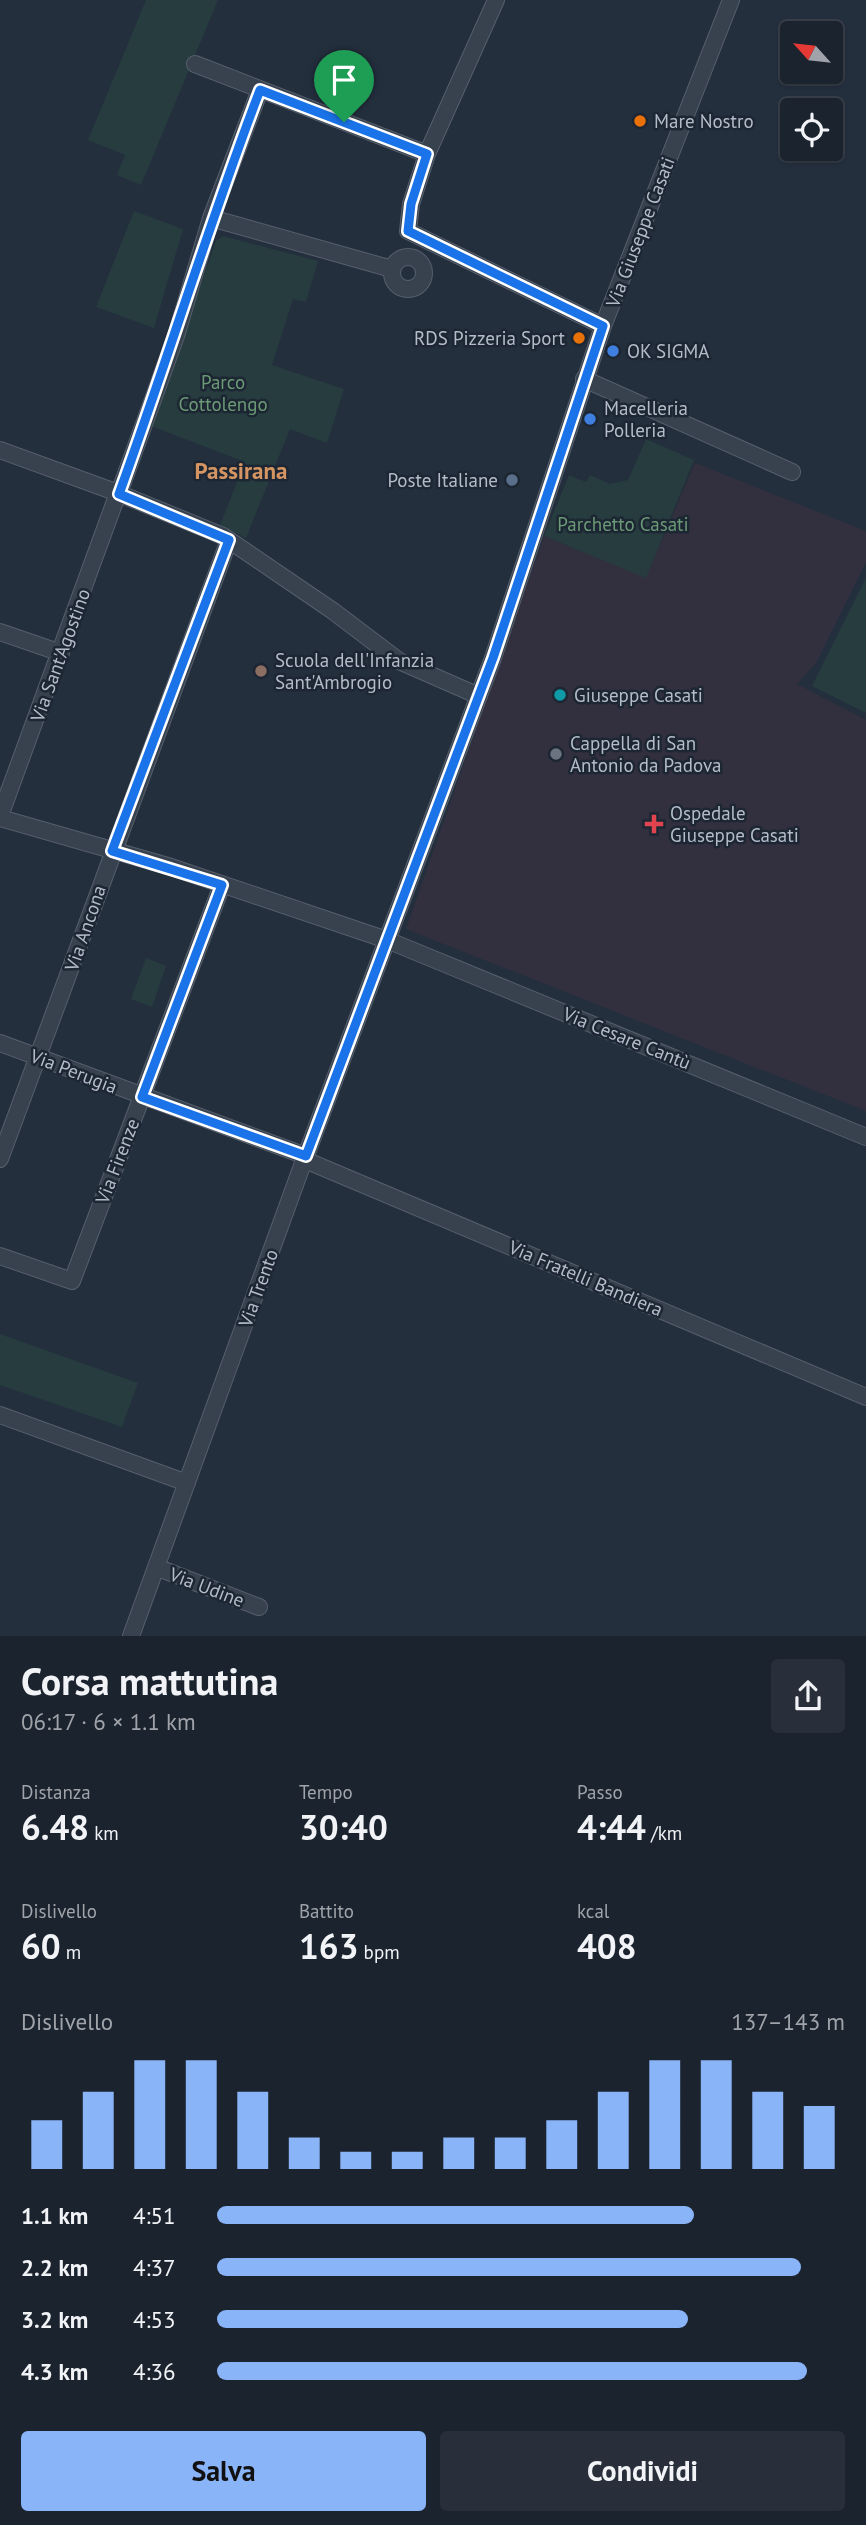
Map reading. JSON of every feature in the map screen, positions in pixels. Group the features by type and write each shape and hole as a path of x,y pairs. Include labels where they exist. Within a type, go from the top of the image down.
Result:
{"street":[{"path":"444,250 415,261 396,261 392,269 393,281 406,289 419,285 424,276 415,261 408,231 411,204 427,154 496,0"},
{"name":"Via Giuseppe Casati","path":"387,940 479,696 603,326 731,0"},
{"path":"195,64 427,154"},
{"name":"Via Sant'Agostino","path":"0,817 176,336 211,218 260,90"},
{"path":"211,218 392,269"},
{"path":"408,231 603,326"},
{"path":"584,379 792,472"},
{"path":"0,450 118,493 229,540 333,611 399,661 479,696"},
{"name":"Via Ancona","path":"0,1159 40,1057 112,851 229,540"},
{"path":"0,632 61,653"},
{"name":"Via Cesare Cantù","path":"0,817 222,885 387,940 866,1137"},
{"name":"Via Firenze","path":"0,1256 72,1281 222,885"},
{"name":"Via Trento","path":"131,1636 387,940"},
{"name":"Via Perugia","path":"0,1043 305,1158"},
{"name":"Via Fratelli Bandiera","path":"305,1158 866,1397"},
{"path":"0,1415 187,1483"},
{"name":"Via Udine","path":"156,1567 259,1607"}],"shaded area":[{"name":"Ospedale Giuseppe Casati","path":"695,463 866,531 866,562 816,663 797,684 866,720 866,1111 406,929 544,536 646,577"}],"green space":[{"path":"146,0 218,0 141,185 117,175 125,155 88,140"},
{"path":"134,211 183,229 154,328 96,307"},
{"name":"Parco Cottolengo","path":"223,236 318,261 306,302 293,299 272,365 344,389 327,443 290,429 246,538 220,525 245,462 151,426 216,241"},
{"name":"Parchetto Casati","path":"646,439 694,460 646,578 544,536 569,475 586,482 590,475 610,484 628,480"},
{"path":"866,578 866,713 812,686"},
{"path":"146,958 166,966 152,1007 131,999"},
{"path":"0,1334 138,1383 122,1427 0,1385"}],"place":[{"name":"Mare Nostro","path":"640,121"},
{"name":"RDS Pizzeria Sport","path":"579,338"},
{"name":"OK SIGMA","path":"613,351"},
{"name":"Macelleria Polleria","path":"590,419"},
{"name":"Poste Italiane","path":"512,480"},
{"name":"Scuola dell'Infanzia Sant'Ambrogio","path":"261,671"},
{"name":"Giuseppe Casati","path":"560,695"},
{"name":"Cappella di San Antonio da Padova","path":"556,754"},
{"name":"Ospedale Giuseppe Casati","path":"654,824"}],"district":[{"name":"Passirana","path":"241,471"}],"route":[{"path":"260,90 344,122 427,154 411,204 408,231 603,326 493,658 306,1156 142,1097 222,885 171,867 112,851 229,540 119,494 176,336 211,218 260,90"}]}
